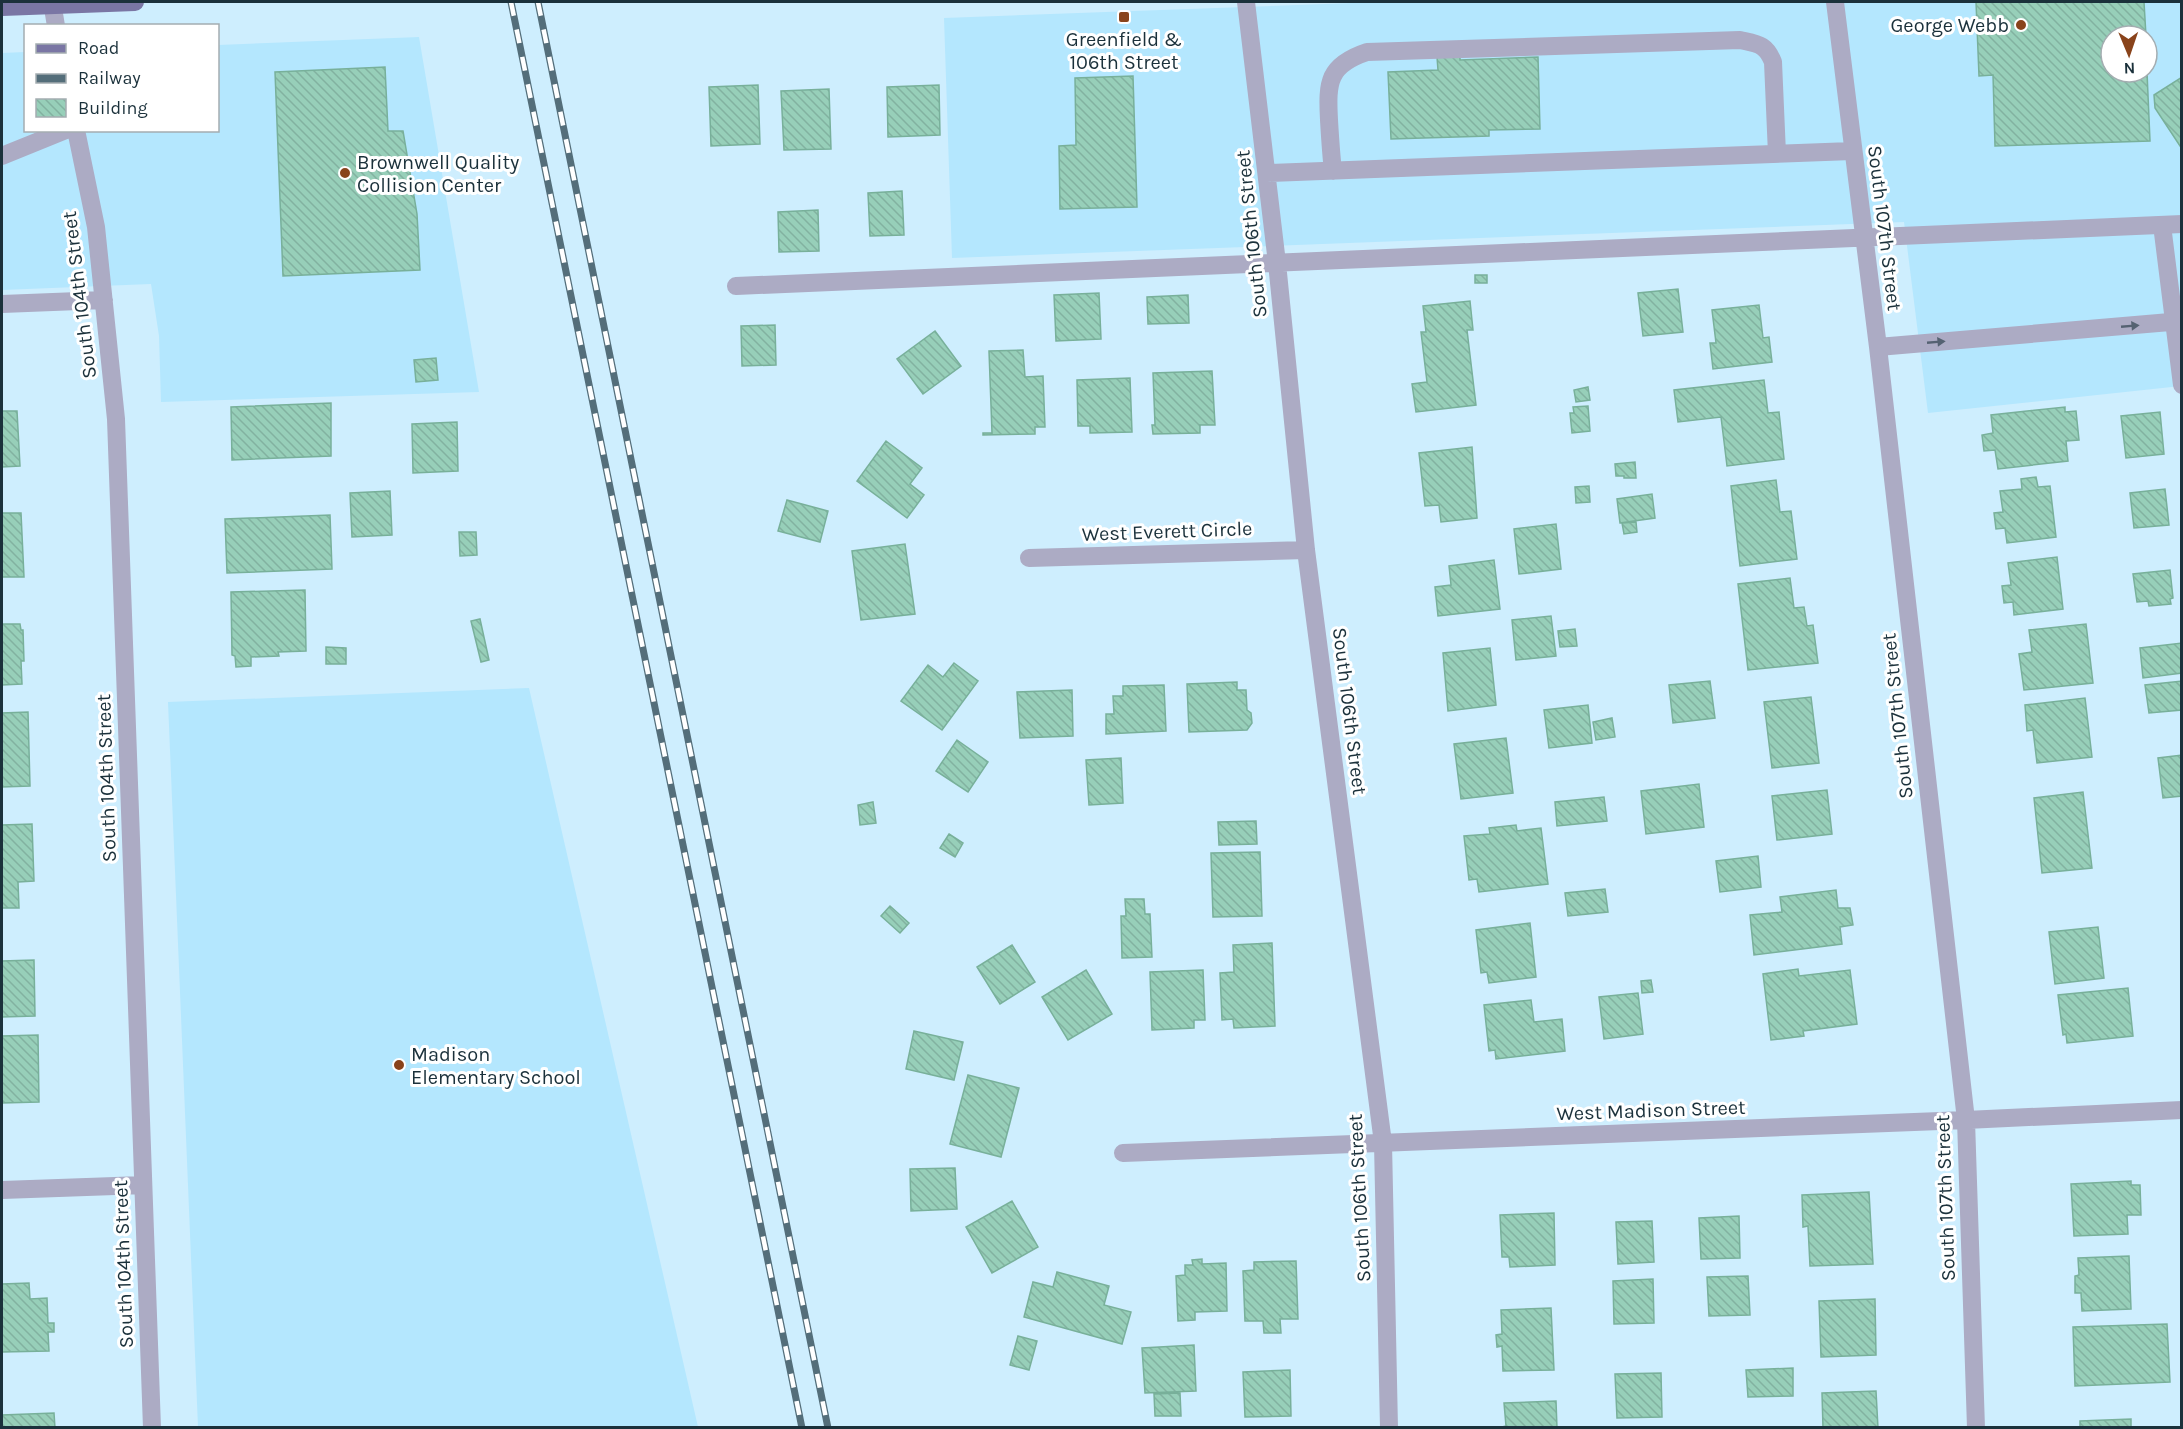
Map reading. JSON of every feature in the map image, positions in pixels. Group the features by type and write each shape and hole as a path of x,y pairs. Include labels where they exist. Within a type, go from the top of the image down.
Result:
{"main road":[{"path":"2,7 52,3 135,2"}],"street":[{"name":"South 106th Street","path":"1246,2 1277,263 1306,550 1383,1143 1389,1428"},
{"name":"South 107th Street","path":"1835,2 1878,347 1966,1120 1976,1428"},
{"path":"52,3 56,24"},
{"path":"1333,171 1327,92 1329,84 1342,64 1351,57 1367,52 1740,40 1758,44 1768,50 1773,62 1777,154"},
{"path":"2,156 61,132"},
{"name":"South 104th Street","path":"76,132 96,227 116,419 152,1428"},
{"path":"1267,173 1852,152"},
{"path":"736,286 2181,224"},
{"path":"2162,225 2178,322 2181,385"},
{"path":"2,304 104,300"},
{"path":"1878,347 2178,322"},
{"name":"West Everett Circle","path":"1029,558 1306,550"},
{"name":"West Madison Street","path":"1123,1152 2181,1110"},
{"path":"2,1190 143,1185"}],"shaded area":[{"path":"1380,2 2181,2 2181,386 1928,413 1904,222 952,258 944,18"},
{"path":"419,37 479,392 161,402 159,336 151,284 2,290 2,53 24,52 24,132 219,132 219,45"},
{"name":"Madison Elementary School","path":"529,688 698,1427 198,1427 168,702"}],"building":[{"path":"1976,2 2144,2 2145,24 2099,24 2099,84 2148,84 2150,141 1995,146 1993,75 1979,76"},
{"path":"1460,56 1460,60 1538,57 1540,129 1489,130 1489,136 1391,139 1388,72 1438,70 1437,57"},
{"name":"Brownwell Quality Collision Center","path":"385,67 388,131 403,131 417,214 420,270 283,276 275,72"},
{"path":"1133,76 1137,207 1060,209 1059,146 1076,145 1075,78"},
{"path":"2182,77 2182,149 2155,108 2154,95"},
{"path":"758,85 760,144 711,146 709,87"},
{"path":"939,85 940,135 888,137 887,87"},
{"path":"829,89 831,149 784,150 781,91"},
{"path":"902,191 904,235 870,236 868,193"},
{"path":"818,210 819,251 779,252 778,212"},
{"path":"1475,275 1487,275 1487,283 1475,283"},
{"path":"1678,289 1683,332 1643,336 1638,293"},
{"path":"1099,293 1101,339 1056,341 1054,295"},
{"path":"1188,295 1189,323 1148,324 1147,297"},
{"path":"1470,301 1473,330 1467,330 1476,405 1416,412 1412,384 1427,382 1421,332 1426,332 1423,306"},
{"path":"1759,305 1763,338 1769,337 1772,362 1713,369 1710,343 1716,343 1712,310"},
{"path":"775,325 776,365 742,366 741,326"},
{"path":"935,331 961,366 923,394 897,359"},
{"path":"1023,350 1025,377 1043,376 1045,427 1035,427 1035,434 983,435 983,433 992,433 989,351"},
{"path":"436,358 438,380 416,382 414,360"},
{"path":"1212,371 1215,425 1200,425 1200,433 1153,434 1152,425 1155,425 1153,373"},
{"path":"1130,378 1132,432 1090,433 1090,426 1078,426 1077,380"},
{"path":"1764,380 1768,413 1779,412 1784,459 1727,466 1721,417 1678,422 1674,390"},
{"path":"1588,387 1590,400 1576,402 1574,390"},
{"path":"331,403 331,456 232,460 231,407"},
{"path":"1588,406 1590,431 1572,433 1570,413 1574,413 1573,407"},
{"path":"2065,407 2065,412 2076,411 2079,440 2066,441 2068,461 1998,469 1995,450 1984,451 1982,435 1993,433 1991,415"},
{"path":"2,411 17,411 20,466 2,467"},
{"path":"2160,412 2164,454 2126,458 2121,416"},
{"path":"457,422 458,471 413,473 412,424"},
{"path":"886,441 922,468 910,484 924,495 907,518 857,481"},
{"path":"1472,447 1477,518 1441,522 1439,505 1425,506 1419,453"},
{"path":"1635,462 1636,478 1616,476 1615,464"},
{"path":"2036,477 2038,487 2050,486 2056,537 2007,543 2005,528 1996,529 1994,513 2003,512 2000,491 2022,489 2021,479"},
{"path":"1776,480 1780,512 1791,511 1797,559 1740,566 1731,486"},
{"path":"1589,486 1590,502 1576,503 1575,487"},
{"path":"2165,489 2169,525 2134,528 2130,493"},
{"path":"390,491 392,535 352,537 350,493"},
{"path":"1652,494 1655,518 1620,523 1617,499"},
{"path":"787,500 828,511 820,542 778,531"},
{"path":"2,513 21,513 24,577 2,577"},
{"path":"330,515 332,569 227,573 225,519"},
{"path":"1636,522 1637,532 1624,534 1622,523"},
{"path":"1556,524 1561,569 1519,574 1514,529"},
{"path":"459,532 476,532 477,555 460,556"},
{"path":"905,544 915,614 861,620 852,551"},
{"path":"2057,557 2063,609 2014,615 2013,602 2004,603 2002,586 2011,585 2008,563"},
{"path":"1494,560 1500,609 1438,616 1435,587 1451,585 1449,566"},
{"path":"2170,570 2173,598 2170,599 2171,604 2149,606 2148,601 2137,602 2133,574"},
{"path":"1790,578 1794,608 1804,607 1807,626 1813,625 1818,663 1748,670 1738,584"},
{"path":"305,590 306,651 278,652 279,656 251,657 251,666 236,667 235,656 232,655 231,592"},
{"path":"1551,616 1556,656 1516,660 1512,620"},
{"path":"480,619 489,660 481,662 471,621"},
{"path":"2,624 20,624 23,630 22,684 2,685"},
{"path":"2086,624 2093,683 2024,690 2019,654 2032,652 2029,630"},
{"path":"1575,629 1577,646 1560,647 1558,631"},
{"path":"2182,643 2182,673 2143,678 2140,648"},
{"path":"326,647 346,648 346,664 326,664"},
{"path":"1490,648 1496,705 1448,711 1443,653"},
{"path":"954,663 978,681 942,730 901,701 928,665 943,677"},
{"path":"1710,681 1715,718 1673,723 1669,685"},
{"path":"2182,681 2182,710 2149,713 2145,685"},
{"path":"1237,682 1237,690 1246,690 1247,710 1251,713 1252,723 1247,730 1189,732 1187,684"},
{"path":"1164,685 1166,731 1106,734 1106,714 1114,714 1113,696 1123,696 1123,686"},
{"path":"1072,690 1073,736 1020,738 1017,692"},
{"path":"1811,697 1819,763 1772,768 1764,702"},
{"path":"2085,698 2092,757 2037,763 2033,730 2027,731 2025,705"},
{"path":"1588,705 1592,743 1549,748 1544,710"},
{"path":"28,712 30,786 2,787 2,713"},
{"path":"1612,718 1615,737 1596,740 1593,722"},
{"path":"1506,738 1513,793 1461,799 1454,744"},
{"path":"957,740 988,762 968,792 936,771"},
{"path":"2182,755 2182,796 2163,798 2158,758"},
{"path":"1121,758 1123,803 1089,805 1086,760"},
{"path":"1699,784 1704,827 1646,834 1641,791"},
{"path":"1827,790 1832,834 1777,840 1772,796"},
{"path":"2083,792 2092,868 2042,873 2034,798"},
{"path":"1604,797 1607,821 1557,826 1555,802"},
{"path":"873,802 876,823 860,825 858,805"},
{"path":"1256,821 1257,844 1219,845 1218,822"},
{"path":"32,824 34,881 18,882 19,908 2,908 2,825"},
{"path":"1516,825 1517,831 1541,828 1548,884 1479,892 1477,879 1469,880 1464,836 1490,834 1489,828"},
{"path":"949,834 963,843 955,857 940,848"},
{"path":"1260,852 1262,916 1213,917 1211,853"},
{"path":"1758,856 1761,887 1720,892 1716,861"},
{"path":"1605,889 1608,912 1568,916 1565,893"},
{"path":"1836,890 1838,908 1850,908 1853,925 1840,927 1842,944 1754,955 1750,915 1782,912 1780,897"},
{"path":"1125,899 1144,899 1145,914 1150,914 1152,957 1122,958 1121,916 1126,916"},
{"path":"890,906 909,923 900,933 881,916"},
{"path":"1530,923 1536,977 1489,983 1487,972 1481,973 1476,930"},
{"path":"2098,927 2104,978 2055,984 2049,932"},
{"path":"1272,943 1275,1026 1234,1028 1233,1019 1222,1020 1220,973 1234,972 1233,945"},
{"path":"1012,945 1035,982 1000,1004 977,967"},
{"path":"34,960 35,1016 2,1017 2,961"},
{"path":"1798,969 1799,976 1850,970 1857,1024 1803,1031 1804,1036 1771,1040 1763,974"},
{"path":"1086,970 1112,1014 1068,1040 1042,997"},
{"path":"1203,970 1205,1020 1194,1020 1194,1028 1152,1030 1150,972"},
{"path":"1651,980 1653,992 1642,993 1641,981"},
{"path":"2128,988 2133,1036 2067,1043 2066,1034 2063,1035 2058,995"},
{"path":"1638,993 1643,1034 1604,1039 1599,997"},
{"path":"1531,1000 1534,1022 1562,1019 1565,1051 1496,1059 1495,1050 1489,1051 1484,1005"},
{"path":"914,1031 963,1042 954,1080 906,1069"},
{"path":"38,1035 39,1102 2,1103 2,1036"},
{"path":"968,1075 1019,1088 1001,1157 950,1144"},
{"path":"955,1168 957,1209 911,1211 910,1169"},
{"path":"2131,1181 2131,1185 2140,1185 2141,1215 2127,1215 2128,1234 2074,1236 2071,1184"},
{"path":"1869,1192 1873,1264 1810,1266 1808,1226 1803,1227 1802,1195"},
{"path":"1012,1201 1038,1247 992,1273 966,1227"},
{"path":"1554,1213 1555,1265 1510,1267 1509,1257 1502,1257 1500,1215"},
{"path":"1739,1216 1740,1258 1701,1259 1699,1218"},
{"path":"1652,1221 1654,1262 1618,1264 1616,1222"},
{"path":"2129,1256 2131,1309 2082,1311 2081,1293 2075,1293 2075,1276 2079,1275 2078,1258"},
{"path":"1202,1259 1202,1264 1226,1263 1227,1311 1195,1312 1195,1320 1178,1321 1176,1276 1185,1275 1185,1265 1193,1265 1192,1260"},
{"path":"1296,1261 1298,1319 1280,1319 1281,1333 1264,1333 1263,1321 1245,1321 1243,1271 1254,1270 1254,1262"},
{"path":"1057,1272 1109,1286 1104,1305 1131,1312 1122,1344 1024,1317 1033,1282 1053,1287"},
{"path":"1748,1276 1750,1315 1709,1316 1707,1277"},
{"path":"1653,1279 1654,1323 1614,1324 1613,1281"},
{"path":"29,1283 30,1299 47,1298 48,1323 54,1323 54,1332 48,1332 49,1351 2,1352 2,1284"},
{"path":"1875,1299 1876,1355 1821,1357 1819,1301"},
{"path":"1551,1308 1554,1370 1503,1371 1502,1346 1497,1347 1496,1335 1502,1334 1501,1310"},
{"path":"2167,1324 2170,1382 2075,1386 2073,1327"},
{"path":"1018,1336 1037,1341 1029,1370 1010,1365"},
{"path":"1194,1345 1196,1391 1145,1393 1142,1348"},
{"path":"1793,1368 1793,1396 1748,1397 1746,1370"},
{"path":"1290,1370 1291,1416 1245,1417 1243,1372"},
{"path":"1661,1373 1662,1417 1617,1418 1615,1374"},
{"path":"1876,1391 1878,1428 1823,1428 1822,1393"},
{"path":"1180,1393 1181,1416 1155,1416 1154,1394"},
{"path":"1556,1401 1557,1428 1498,1428 1506,1426 1504,1403"},
{"path":"54,1413 55,1428 2,1428 2,1415"},
{"path":"2131,1419 2131,1428 2080,1428 2080,1421"}],"railway":[{"path":"511,2 802,1428"},
{"path":"538,2 828,1428"}],"place":[{"name":"Greenfield & 106th Street","path":"1124,17"},
{"name":"George Webb","path":"2021,25"},
{"name":"Brownwell Quality Collision Center","path":"345,173"},
{"name":"Madison Elementary School","path":"399,1065"}]}
